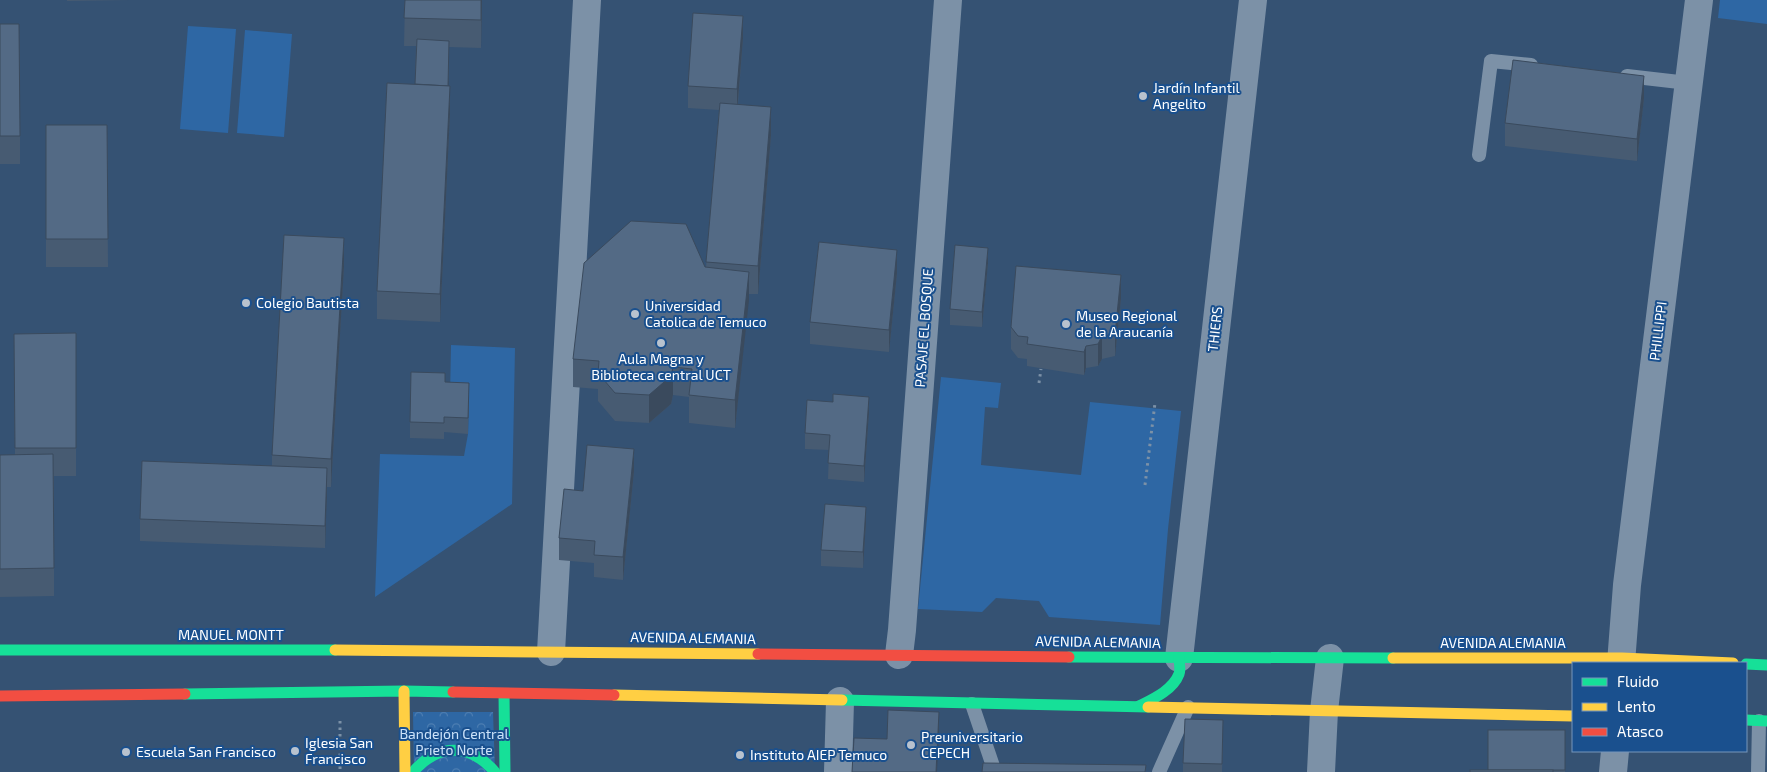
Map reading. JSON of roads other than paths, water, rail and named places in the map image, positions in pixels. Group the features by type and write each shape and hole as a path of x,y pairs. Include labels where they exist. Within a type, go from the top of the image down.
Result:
{"main road":[{"name":"MANUEL MONTT","path":"0,650 462,651"},
{"name":"AVENIDA ALEMANIA","path":"462,651 1677,662"},
{"path":"429,662 434,658 462,651"},
{"path":"1139,706 1155,698 1169,687 1179,674 1179,658"},
{"path":"1747,664 1767,665"},
{"path":"405,772 404,692 413,678"},
{"path":"0,696 404,692 1572,716"},
{"path":"504,694 505,772"},
{"path":"413,772 425,758 436,752 448,749 462,750 474,754 486,761 496,772"}],"street":[{"path":"551,652 586,0"},
{"name":"PASAJE EL BOSQUE","path":"898,655 902,630 948,0"},
{"name":"THIERS","path":"1179,658 1253,0"},
{"name":"PHILLIPPI","path":"1621,661 1628,575 1699,0"},
{"path":"1321,772 1324,711 1330,658"},
{"path":"838,772 840,701"},
{"path":"1613,772 1615,752"}],"lane":[{"path":"1479,155 1491,61 1540,66"},
{"path":"1610,74 1688,83"},
{"path":"972,704 995,772"},
{"path":"1159,772 1188,708"},
{"path":"1757,721 1758,772"}],"place":[{"name":"Jardín Infantil Angelito","path":"1143,96"},
{"name":"Colegio Bautista","path":"246,303"},
{"name":"Universidad Catolica de Temuco","path":"635,314"},
{"name":"Museo Regional de la Araucanía","path":"1066,324"},
{"name":"Aula Magna y Biblioteca central UCT","path":"661,343"},
{"name":"Preuniversitario CEPECH","path":"911,745"},
{"name":"Iglesia San Francisco","path":"295,751"},
{"name":"Escuela San Francisco","path":"126,752"},
{"name":"Instituto AIEP Temuco","path":"740,755"}],"park label":[{"name":"Bandejón Central Prieto Norte","path":"454,742"}]}
